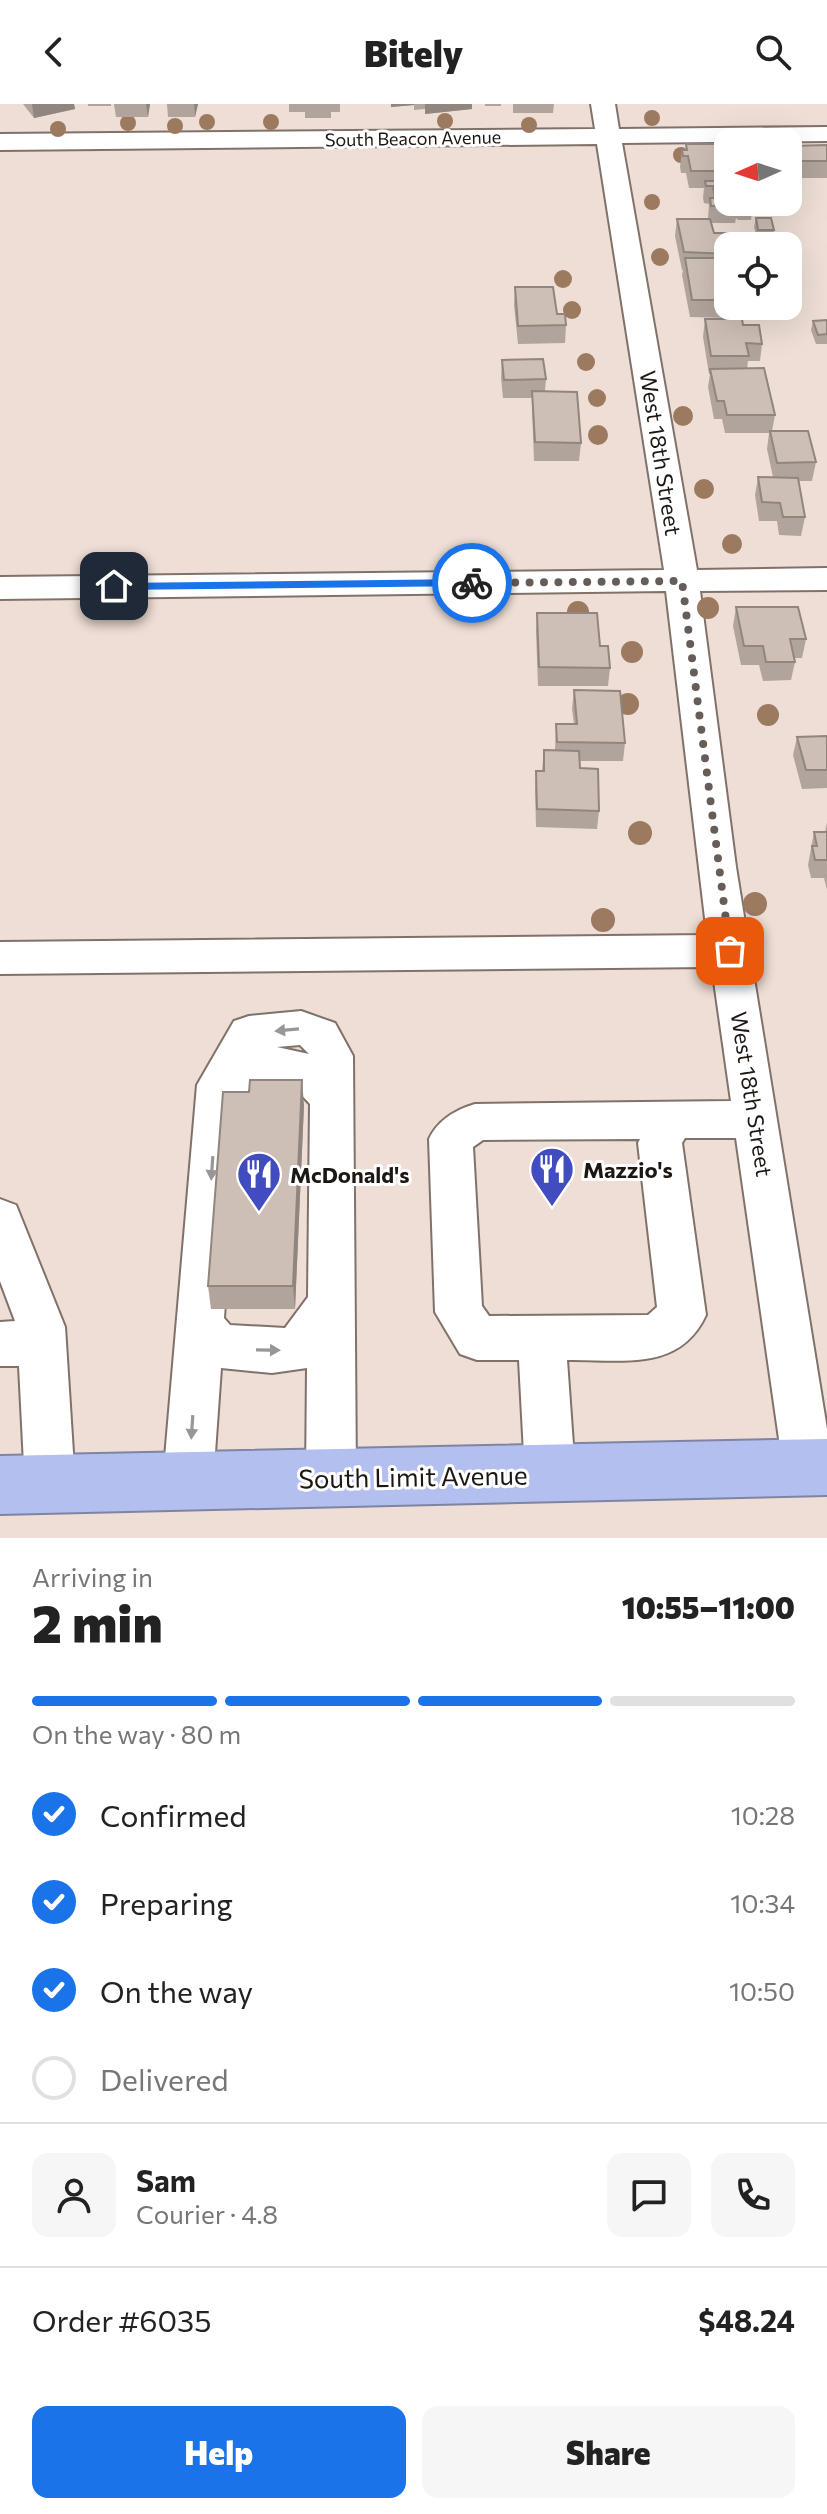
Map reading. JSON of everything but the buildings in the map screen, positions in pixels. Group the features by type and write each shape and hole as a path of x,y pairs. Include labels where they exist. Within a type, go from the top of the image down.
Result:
{"highway":[{"name":"South Limit Avenue","path":"25,1484 818,1467"}],"street":[{"name":"South Beacon Avenue","path":"0,142 606,120 827,134"},
{"name":"West 18th Street","path":"606,120 682,581 730,951 756,1119 818,1467"},
{"path":"0,588 827,579"},
{"path":"0,958 730,951"},
{"path":"188,1481 215,1123 222,1092 242,1066 283,1063 308,1071 325,1088 332,1104 331,1478"},
{"path":"672,1120 660,1143 682,1315 658,1337 477,1338 459,1312 451,1139 475,1122 756,1119"},
{"path":"0,1219 41,1327 21,1343 25,1484"},
{"path":"199,1325 218,1346 272,1351 298,1349 331,1304"},
{"path":"542,1338 550,1473"}],"way so far":[{"path":"472,583 682,581 730,951"}],"place":[{"name":"Mazzio's","path":"552,1208"},
{"name":"McDonald's","path":"259,1213"}],"route":[{"path":"114,586 472,583"}]}
